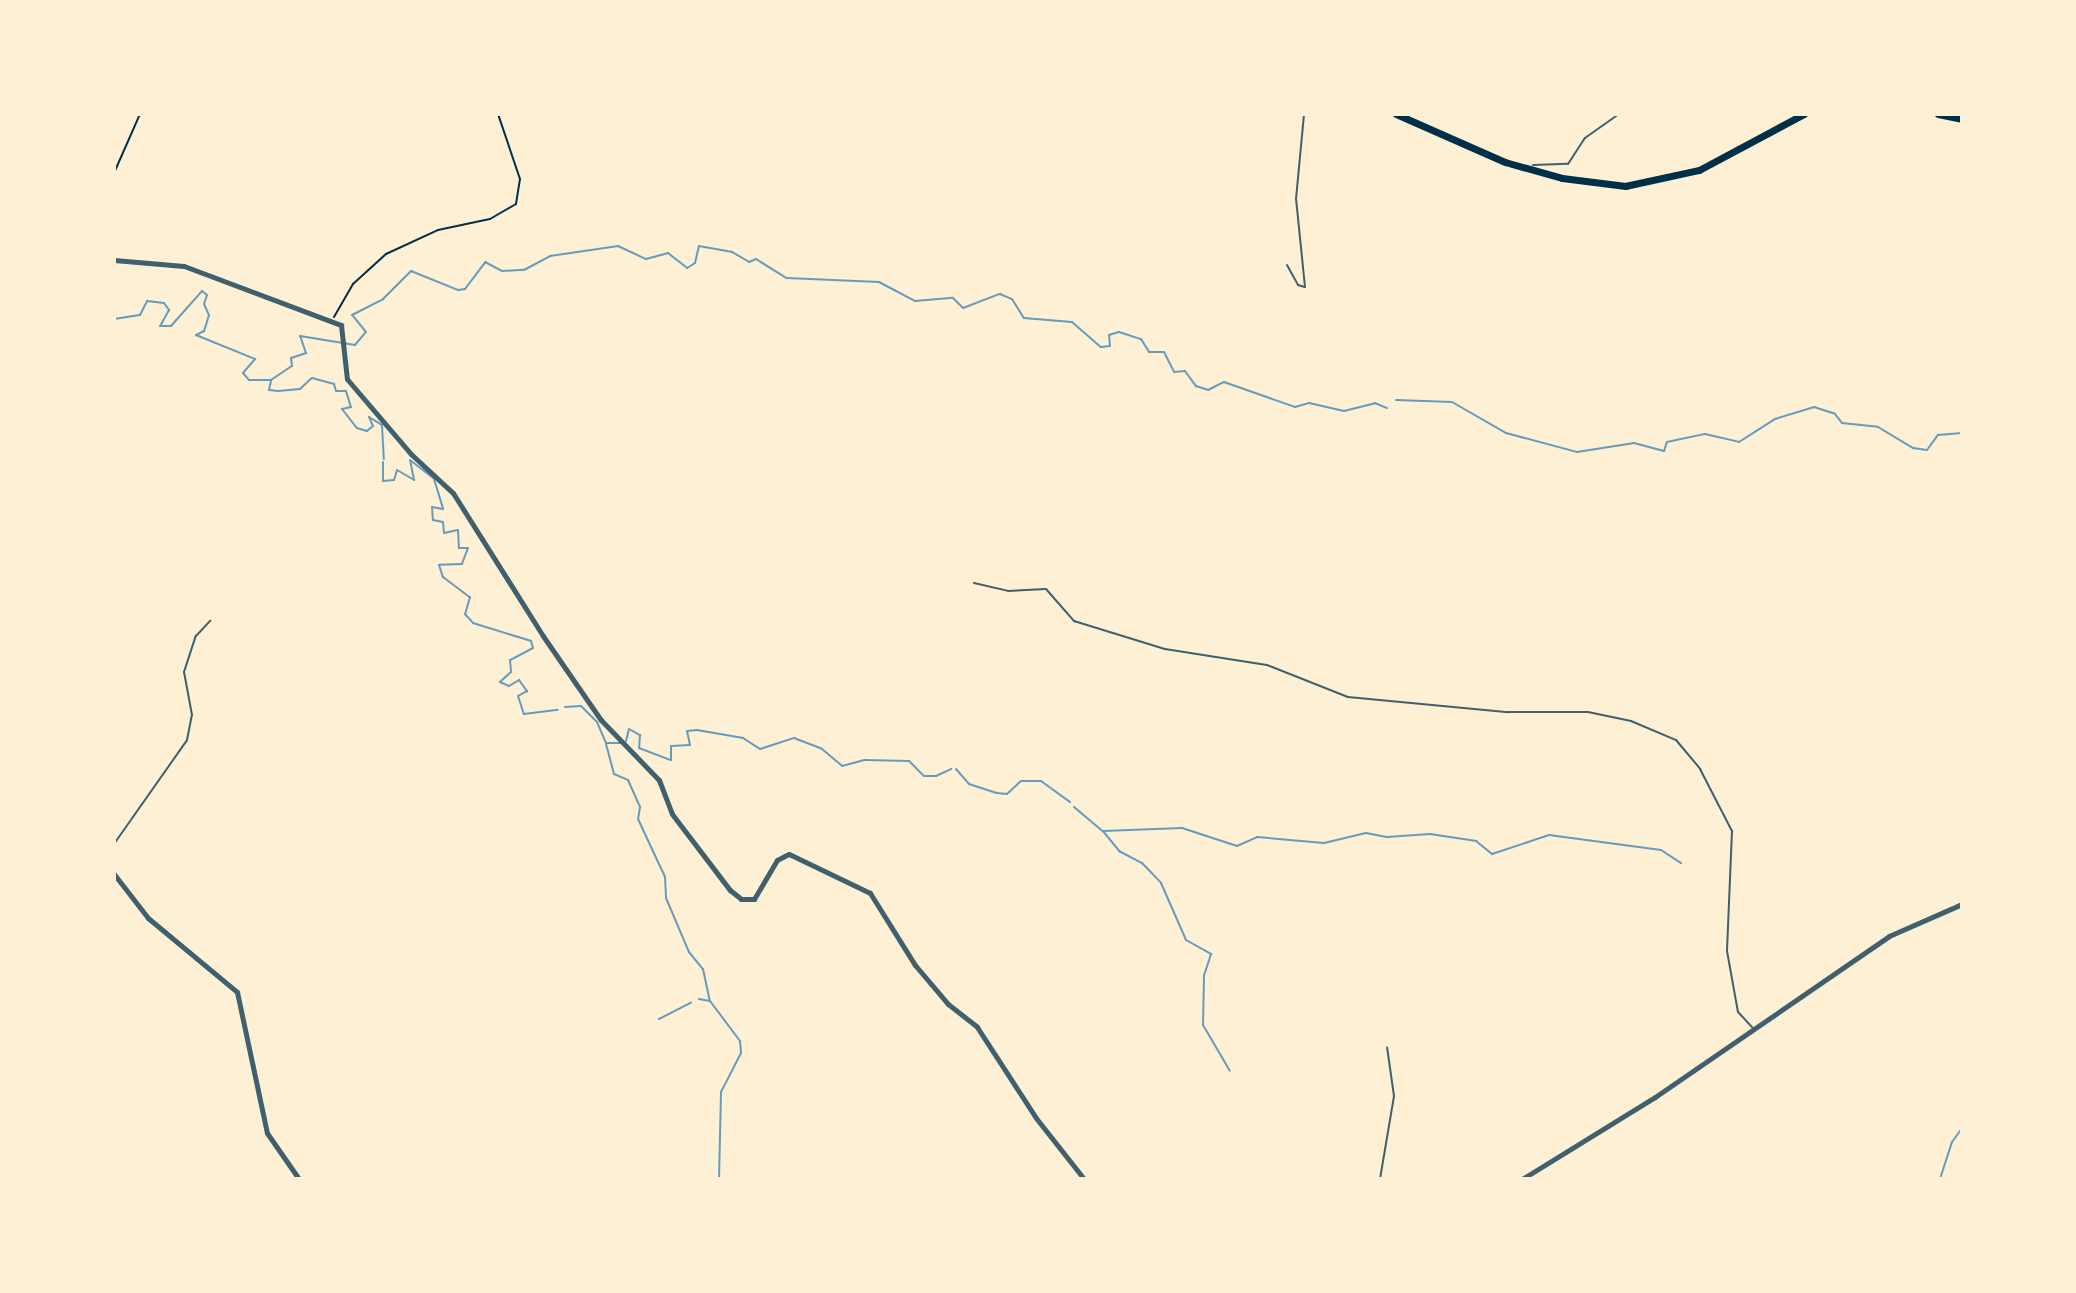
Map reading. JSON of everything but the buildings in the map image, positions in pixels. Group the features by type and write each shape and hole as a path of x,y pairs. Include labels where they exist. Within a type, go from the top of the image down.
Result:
{"main road":[{"path":"1396,114 1458,145 1531,170 1601,184 1656,183 1712,164 1790,117 1804,114"},
{"path":"1938,114 1962,119"}],"street":[{"path":"114,260 184,266 332,319 343,328 347,379 411,454 453,493 543,636 623,742 659,780 672,814 741,899 762,893 777,860 789,854 820,865 874,897 915,965 948,1004 977,1027 1036,1118 1084,1179"},
{"path":"114,874 148,918 237,992 267,1133 299,1179"},
{"path":"1522,1179 1754,1029 1889,936 1962,904"}],"lane":[{"path":"1287,265 1298,285 1307,285 1296,199 1304,114"},
{"path":"1531,170 1538,162 1568,164 1587,136 1619,114"},
{"path":"974,583 1008,591 1046,589 1074,621 1165,649 1275,667 1348,697 1508,712 1588,712 1631,721 1676,740 1700,769 1732,831 1727,951 1738,1012 1754,1029"},
{"path":"114,844 187,740 192,715 184,672 196,636 210,621"},
{"path":"1380,1179 1394,1096 1387,1047"}],"path":[{"path":"114,173 140,114"},
{"path":"332,319 353,284 386,254 438,230 490,219 516,204 520,179 498,114"}],"waterway":[{"path":"114,319 140,315 147,301 164,303 169,310 160,326 171,326 202,291 207,295 204,304 209,315 204,331 196,335 255,359 243,373 249,380 271,380 292,366 291,358 306,353 300,336 355,345 366,332 352,315 383,299 411,271 458,290 465,289 485,262 502,271 524,270 550,256 618,246 646,259 668,253 687,268 695,263 699,246 732,252 749,262 756,259 787,278 879,282 915,301 953,298 963,308 1000,294 1012,299 1024,318 1072,322 1101,347 1110,346 1109,335 1119,332 1141,339 1149,352 1164,352 1174,372 1185,371 1196,386 1208,390 1224,382 1295,407 1309,403 1344,411 1375,403 1387,408"},
{"path":"271,381 269,390 300,389 312,378 334,384 336,391 346,391 351,407 342,409 357,428 367,431 373,426 369,417 382,425 384,459"},
{"path":"1396,400 1452,402 1506,433 1577,452 1634,443 1664,451 1667,442 1705,434 1739,442 1775,419 1814,407 1835,414 1842,423 1878,427 1913,448 1927,450 1938,435 1962,433"},
{"path":"383,462 383,481 394,480 397,470 414,480 410,460 434,479 443,509 432,507 433,520 443,522 444,533 458,530 459,548 468,548 462,564 439,565 443,577 470,597 465,614 473,623 531,641 533,648 510,660 511,672 500,682 509,686 519,680 527,691 518,696 524,714 558,710"},
{"path":"565,707 581,706 597,722 606,743 620,743"},
{"path":"626,741 629,729 640,735 639,748 671,760 671,746 690,745 687,731 743,738 760,749 794,738 822,749 842,766 865,760 909,761 924,776 936,776 951,769"},
{"path":"606,744 614,774 628,780 640,807 638,819 665,877 666,898 689,952 703,969 710,1001 740,1041 741,1053 721,1092 719,1179"},
{"path":"956,769 969,784 997,793 1007,794 1021,781 1041,781 1070,802"},
{"path":"1074,807 1103,831 1182,828 1237,846 1257,837 1324,843 1366,833 1387,837 1430,834 1476,841 1492,854 1549,835 1661,850 1681,863"},
{"path":"1103,831 1119,851 1142,863 1161,883 1186,940 1211,954 1204,975 1203,1025 1230,1071"},
{"path":"699,999 710,1001"},
{"path":"659,1019 691,1003"},
{"path":"1940,1179 1952,1142 1962,1128"}]}
